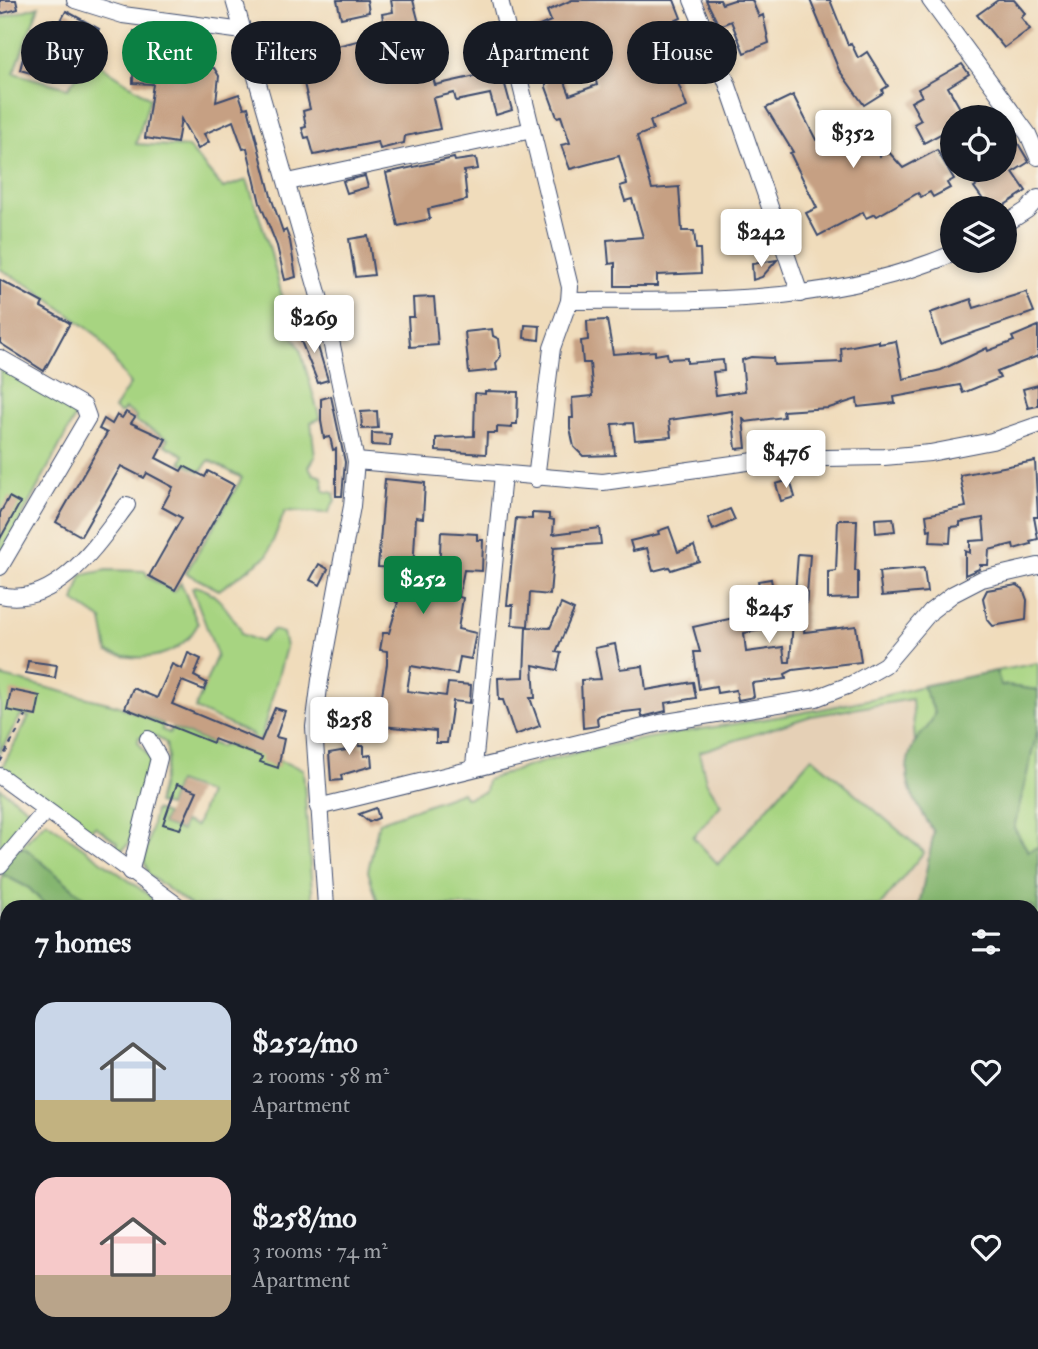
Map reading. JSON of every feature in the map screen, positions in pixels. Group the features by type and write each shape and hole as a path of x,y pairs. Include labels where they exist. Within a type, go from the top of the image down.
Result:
{"street":[{"path":"75,0 123,15 231,28"},
{"path":"234,0 240,21"},
{"path":"500,0 567,271 569,302 552,348 536,479"},
{"path":"692,0 727,83 800,294"},
{"path":"930,0 1028,134 1038,157"},
{"path":"259,84 329,331 356,461 352,506 314,727 326,900"},
{"path":"288,182 532,130"},
{"path":"1017,217 1038,198"},
{"path":"569,302 760,299 908,273 940,259"},
{"path":"0,359 84,406 88,417 0,567"},
{"path":"356,461 536,479 625,481 769,459 884,457 930,453 992,441 1038,425"},
{"path":"474,766 503,475"},
{"path":"0,595 20,595 42,590 77,568 127,505"},
{"path":"318,807 474,766 660,723 816,698 852,684 885,665 931,611 953,594 982,579 1038,566"},
{"path":"130,873 159,758 148,739"},
{"path":"0,776 169,900"},
{"path":"0,865 46,810"}],"path":[{"path":"0,762 26,716"}],"shaded area":[{"path":"1038,664 1038,900 377,900 367,872 378,822 462,793 464,797 485,791 486,778 548,758 828,701 876,697 930,682"}],"green space":[{"path":"39,6 33,21 21,21 21,54 14,73 21,75 21,84 54,84 68,88 71,84 108,84 108,70 122,79 122,84 129,84 150,98 136,144 188,147 223,188 247,180 269,246 292,335 300,348 320,419 311,422 315,457 309,467 313,474 322,477 324,491 334,493 335,500 328,513 285,511 267,556 219,590 186,573 242,478 209,460 201,472 181,462 184,455 165,445 168,439 135,421 136,416 125,409 121,414 114,409 130,384 98,336 35,289 0,269 0,18"},
{"path":"0,367 77,413 0,558"},
{"path":"107,570 145,571 148,577 174,592 181,583 198,624 190,636 181,645 159,655 134,657 108,652 102,620 74,601 82,575"},
{"path":"195,586 210,592 221,602 240,628 241,634 261,642 273,630 283,633 286,647 257,753 303,769 313,900 184,900 149,875 144,861 155,810 166,814 162,824 181,831 184,822 196,826 208,793 177,782 168,806 157,803 168,758 166,743 155,736 139,737 138,742 151,759 130,841 122,849 115,851 118,843 95,826 88,833 1,769 29,717 21,715 0,752 0,676 116,705 163,724 162,730 169,733 172,728 221,747 223,744 248,752 253,735 195,709 217,655 192,588"},
{"path":"1038,663 1038,690 1001,685 996,671"},
{"path":"996,671 1001,685 1038,690 1038,728 1014,828 1028,851 1038,847 1038,900 920,900 934,832 915,800 907,768 917,739 930,724 935,712 922,686"},
{"path":"922,686 935,712 929,730 915,742 912,699 811,716 699,752 706,781 721,805 693,837 718,864 812,757 924,852 885,900 377,900 368,871 379,822 462,792 466,798 485,792 487,780 572,754 882,696"},
{"path":"1038,728 1038,847 1028,851 1014,828"},
{"path":"0,788 36,815 0,857"},
{"path":"46,821 153,898 87,900 25,848 20,848"},
{"path":"18,848 25,848 87,900 40,900 29,888 2,874 1,862"},
{"path":"2,874 29,888 40,900 1,900"}],"building":[{"path":"0,0 16,0 18,9 0,14"},
{"path":"337,0 367,0 369,12 341,18"},
{"path":"391,0 413,0 418,21 383,21 382,14 393,12"},
{"path":"572,0 674,0 681,18 675,21 627,21 627,84 679,84 687,107 650,121 653,130 637,136 652,189 679,187 682,231 694,231 696,249 700,249 701,273 657,275 657,286 615,286 615,263 609,264 607,240 643,237 632,199 625,201 620,186 627,184 619,156 570,169 561,145 570,143 561,116 557,117 546,87 546,84 566,84 570,95 597,84 613,84 613,21 551,21 547,11"},
{"path":"706,0 720,0 722,4 734,0 752,0 759,17 763,15 769,43 744,53 737,36 737,21 716,21"},
{"path":"810,0 830,0 848,45 851,43 858,58 867,52 888,86 882,90 883,93 864,105 839,70"},
{"path":"998,0 1014,0 1025,13 1021,17 1030,29 1004,48 977,15"},
{"path":"66,11 84,21 61,21"},
{"path":"355,42 355,84 435,85 463,79 463,84 505,84 512,110 496,115 490,94 456,101 454,93 433,98 440,129 405,136 404,143 380,149 378,142 314,155 309,137 305,138 302,128 306,127 303,111 310,109 304,84 341,84 341,45"},
{"path":"962,64 969,74 948,87 958,105 940,105 940,134 924,143 914,124 921,120 911,102 922,96 918,89"},
{"path":"217,73 219,76 216,102 239,94 244,108 248,107 272,200 283,232 286,230 290,241 296,277 285,280 277,246 260,203 247,148 243,149 233,121 204,134 209,142 198,149 181,119 177,143 145,138 153,84 217,84"},
{"path":"793,95 816,140 858,119 880,156 887,150 903,168 937,150 940,155 940,182 949,182 950,188 933,197 930,192 921,197 918,193 877,216 875,214 866,218 863,212 818,236 806,213 817,208 790,153 793,152 766,108"},
{"path":"1017,142 1029,162 1017,170"},
{"path":"454,158 455,161 476,158 478,169 464,171 467,200 428,209 430,219 398,226 386,173"},
{"path":"365,176 368,187 347,193 343,181"},
{"path":"1017,178 1026,191 1017,197 980,196 974,187 983,182 1017,182"},
{"path":"368,236 374,275 355,277 349,239"},
{"path":"777,260 762,277 753,280 752,264"},
{"path":"0,280 43,303 41,307 70,323 44,371 0,343"},
{"path":"1026,292 1034,312 940,344 930,313 971,299 974,308"},
{"path":"434,297 438,345 410,347 408,317 414,317 413,298"},
{"path":"607,320 613,354 655,351 655,355 667,353 668,359 687,358 687,363 723,360 724,371 713,372 716,395 745,391 742,360 751,357 773,358 774,365 842,362 841,348 879,341 879,344 896,341 903,379 941,370 987,348 988,351 1014,341 1012,337 1038,326 1038,356 997,372 1000,378 963,393 960,385 894,397 895,403 858,407 857,399 829,408 783,411 784,417 746,422 743,419 746,448 736,449 732,411 669,420 671,437 635,440 633,423 612,424 615,455 583,456 574,447 570,428 570,418 573,418 572,398 593,396 590,363 583,363 581,341 588,340 587,321"},
{"path":"525,325 540,326 539,340 524,338"},
{"path":"492,329 493,336 499,339 501,356 496,363 497,370 469,373 465,332"},
{"path":"313,330 328,380 318,383 298,334"},
{"path":"1038,385 1038,406 1028,408 1023,389"},
{"path":"485,391 518,392 517,424 512,424 512,428 497,427 497,433 487,433 486,454 436,451 436,438 474,436 475,393 485,394"},
{"path":"331,396 345,462 342,496 336,496 336,449 333,450 330,437 324,438 321,421 321,399"},
{"path":"377,411 378,428 362,429 361,412"},
{"path":"126,412 135,417 131,423 166,439 156,458 181,471 184,466 205,477 208,471 234,485 175,590 149,576 182,518 162,507 173,487 147,473 144,478 121,466 81,536 56,522 107,433 99,429 104,419 112,424 117,415 122,418"},
{"path":"372,433 391,434 390,446 372,445"},
{"path":"1035,461 1038,517 1034,517 1038,539 1014,549 1013,544 989,550 988,565 980,565 979,569 965,575 965,551 970,553 970,541 985,540 983,518 960,522 960,526 951,527 950,543 930,542 931,529 928,530 926,515 966,507 960,475"},
{"path":"385,479 425,483 423,518 416,517 413,571 439,573 441,532 477,534 477,540 483,540 482,571 464,570 459,597 463,598 458,629 476,633 471,659 460,657 457,674 411,666 407,691 446,696 448,683 471,685 470,703 453,701 447,743 436,743 436,731 370,725 374,700 381,701 387,664 387,651 380,650 383,633 389,633 398,602 399,568 378,567"},
{"path":"790,480 795,497 781,501 776,484"},
{"path":"9,497 20,503 0,539 0,513"},
{"path":"730,509 735,520 713,530 708,518"},
{"path":"532,513 549,514 549,519 554,520 553,534 599,528 601,544 554,547 550,595 530,593 528,626 512,625 513,605 507,605 516,518 532,519"},
{"path":"893,518 895,531 876,533 875,519"},
{"path":"838,520 857,520 855,571 858,571 858,598 828,599 828,572 836,571"},
{"path":"669,527 678,552 694,546 699,561 671,570 669,567 653,571 647,548 633,551 630,541 659,534 658,531"},
{"path":"798,554 810,555 804,632 856,626 861,662 793,670 785,674 786,679 752,683 754,697 738,700 736,690 717,693 716,686 699,689 694,652 700,652 693,627 765,611 758,581 771,579 780,627 744,633 746,652 783,647 785,662 790,662"},
{"path":"319,564 328,569 320,585 310,580"},
{"path":"924,568 927,592 882,596 879,572"},
{"path":"1017,585 1023,589 1027,600 1026,620 993,626 987,619 983,598 987,590"},
{"path":"561,604 574,610 556,652 561,653 557,670 533,665 535,698 530,698 540,726 515,735 503,700 499,700 498,678 524,677 526,627 550,628"},
{"path":"615,644 620,669 643,666 646,690 693,682 696,698 665,703 666,711 642,717 641,710 600,715 597,718 598,726 583,728 581,680 601,679 595,648"},
{"path":"188,653 201,659 194,676 207,683 204,690 182,681 172,704 261,741 275,708 285,711 276,737 284,739 278,768 260,762 262,757 214,739 213,743 125,708 133,688 157,698 172,664 182,669"},
{"path":"28,661 57,665 55,678 26,673"},
{"path":"11,690 40,696 36,716 7,710"},
{"path":"350,726 362,728 359,746 364,746 364,756 371,755 372,766 341,775 342,780 331,781 329,753 347,750"},
{"path":"177,784 197,791 180,829 163,824"},
{"path":"376,808 379,818 369,822 359,814"}]}
